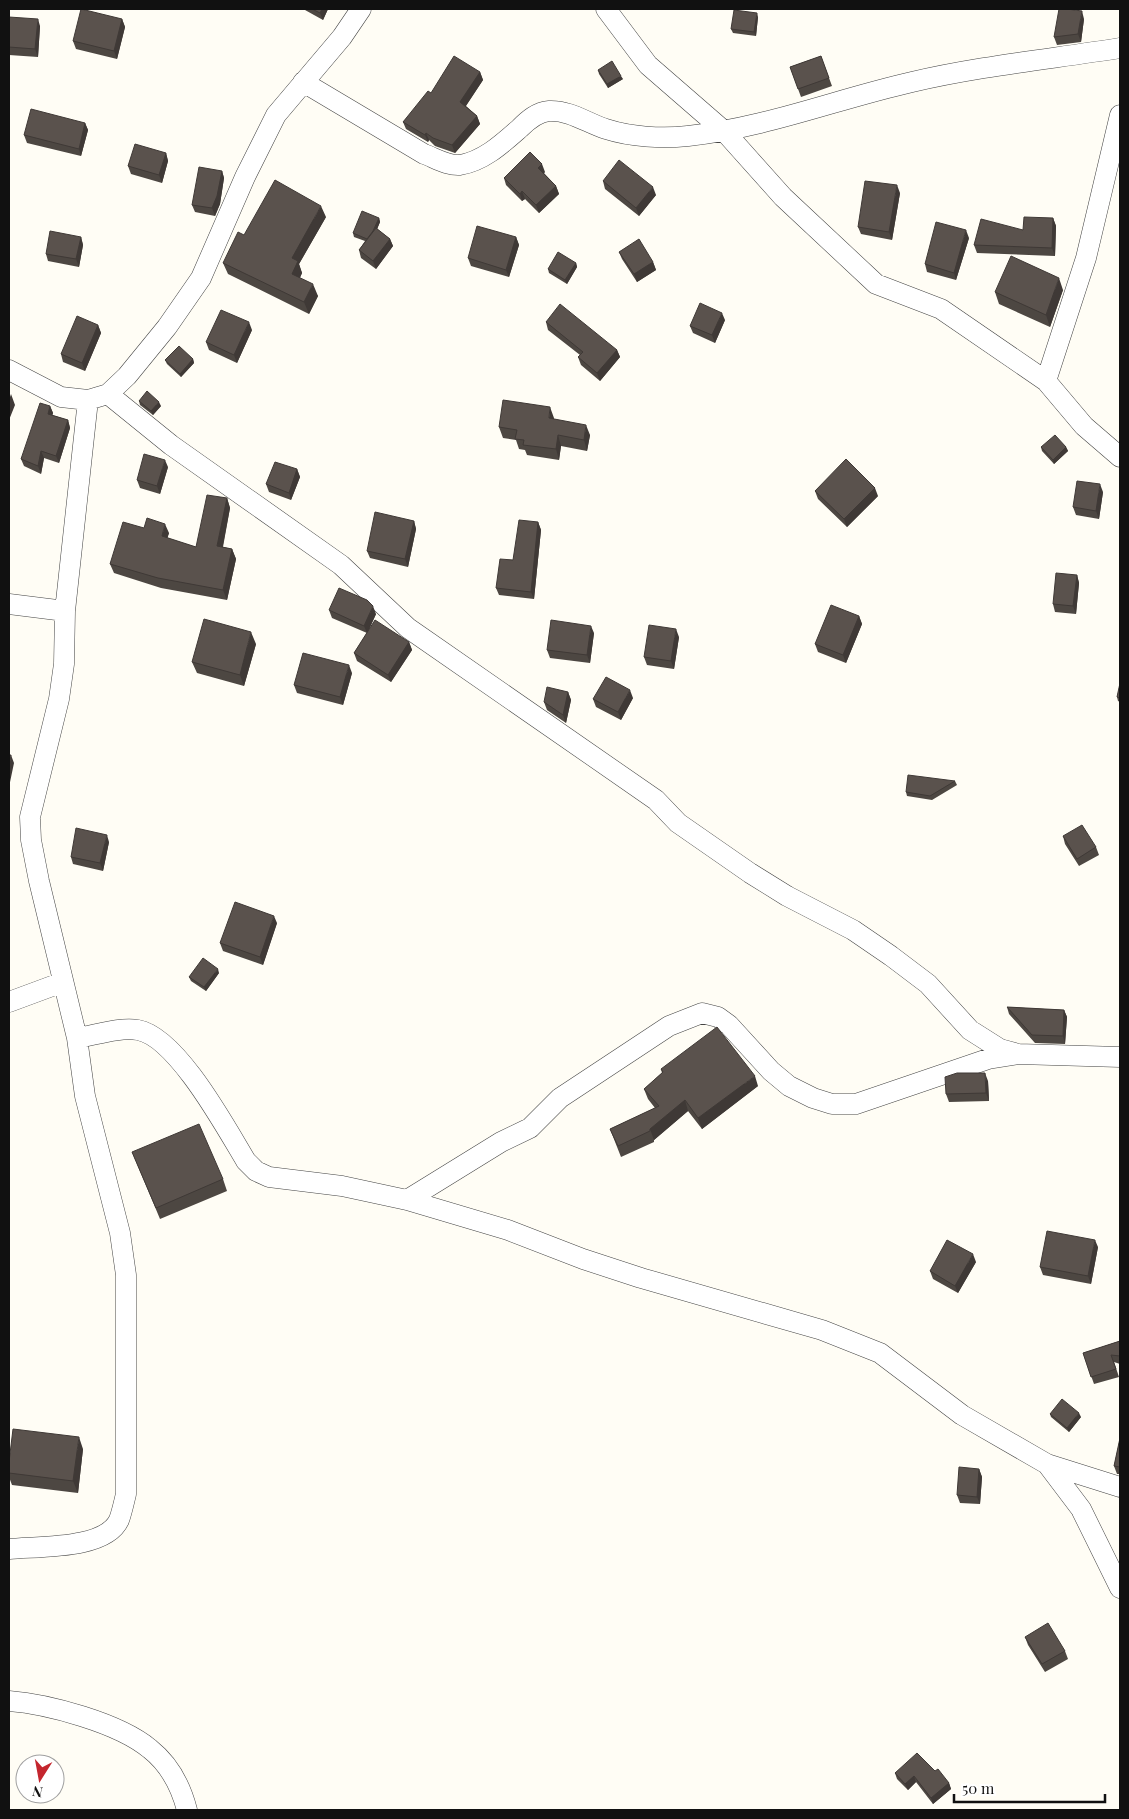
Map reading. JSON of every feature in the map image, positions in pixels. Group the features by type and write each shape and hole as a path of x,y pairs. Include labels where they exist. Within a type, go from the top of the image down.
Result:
{"street":[{"path":"9,370 61,397 88,400 108,394 127,376 156,341 201,278 245,177 276,115 342,38 361,9"},
{"path":"606,9 648,65 724,131 783,197 876,284 941,309 1046,380 1084,426 1120,458"},
{"path":"303,82 424,154 446,163 459,165 477,159 499,147 529,120 548,111 572,115 607,130 630,135 687,136 724,131 911,82 998,66 1120,48"},
{"path":"1046,380 1086,258 1120,115"},
{"path":"108,394 171,445 342,565 408,628 656,800 678,823 694,835 787,896 854,930 884,951 928,984 970,1030 1000,1049 1018,1054"},
{"path":"9,1548 83,1543 103,1536 118,1521 126,1494 126,1275 120,1233 85,1096 77,1038 39,881 31,840 30,817 59,699 64,664 65,611 88,400"},
{"path":"9,604 65,611"},
{"path":"9,1002 63,982"},
{"path":"407,1200 501,1142 530,1128 560,1098 669,1026 702,1013 718,1017 730,1025 771,1071 789,1086 813,1098 832,1104 856,1104 988,1059 1018,1054 1120,1057"},
{"path":"77,1038 128,1030 149,1034 190,1073 246,1161 256,1171 279,1180 342,1186 407,1200 508,1230 583,1259 633,1275 822,1330 880,1353 962,1414 1047,1464 1120,1487"},
{"path":"1047,1464 1080,1509 1120,1588"},
{"path":"9,1701 69,1712 112,1728 149,1748 165,1763 183,1793 187,1810"}],"building":[{"path":"81,9 122,19 114,51 73,41"},
{"path":"312,9 322,9 320,13"},
{"path":"1059,9 1082,11 1078,34 1054,37"},
{"path":"734,10 757,13 754,32 731,29"},
{"path":"9,17 38,19 35,49 9,47"},
{"path":"454,56 480,72 460,102 477,116 452,145 433,138 426,133 425,135 403,122 428,91 431,93"},
{"path":"821,56 829,78 798,89 790,67"},
{"path":"612,61 621,76 607,84 598,70"},
{"path":"31,109 85,123 79,149 24,135"},
{"path":"135,144 166,153 159,175 128,166"},
{"path":"530,152 542,164 538,168 556,186 536,205 522,191 520,194 504,178"},
{"path":"619,160 653,187 636,208 603,181"},
{"path":"199,167 222,171 217,196 212,208 192,205"},
{"path":"275,180 321,206 292,258 298,261 292,274 313,284 304,302 223,263 238,232 244,235"},
{"path":"865,181 897,185 889,232 858,227"},
{"path":"362,211 379,218 367,239 353,233"},
{"path":"1024,217 1053,218 1052,248 974,245 981,219 1023,230"},
{"path":"936,222 966,230 954,273 925,264"},
{"path":"477,226 516,237 506,270 468,258"},
{"path":"376,228 390,239 373,261 359,250"},
{"path":"50,231 81,237 76,259 46,254"},
{"path":"639,239 653,262 634,274 619,252"},
{"path":"558,252 576,263 565,280 548,269"},
{"path":"1011,256 1059,278 1046,315 995,292"},
{"path":"700,303 722,313 712,335 690,326"},
{"path":"560,304 617,350 597,373 578,357 583,352 546,322"},
{"path":"221,310 249,322 234,355 206,342"},
{"path":"77,316 98,325 82,363 61,354"},
{"path":"179,346 193,359 180,374 165,360"},
{"path":"147,391 159,402 151,411 139,401"},
{"path":"503,400 550,407 549,418 586,425 584,440 558,435 556,449 523,445 524,440 515,439 517,430 499,427"},
{"path":"40,403 50,406 48,414 68,420 56,456 41,451 38,466 21,459"},
{"path":"1055,435 1066,447 1053,460 1041,447"},
{"path":"144,454 165,460 157,486 137,480"},
{"path":"846,459 875,488 844,519 815,491"},
{"path":"275,462 297,469 289,493 266,484"},
{"path":"1077,481 1100,484 1096,511 1073,507"},
{"path":"207,495 227,498 217,546 232,549 223,590 158,578 110,564 123,522 144,528 147,518 165,524 162,536 196,547"},
{"path":"375,512 414,521 405,559 367,551"},
{"path":"519,520 538,522 531,592 496,588 500,559 513,560"},
{"path":"1056,573 1077,575 1073,606 1053,604"},
{"path":"339,588 367,600 373,606 364,626 329,610"},
{"path":"831,605 859,616 843,655 815,644"},
{"path":"204,619 251,632 240,675 192,662"},
{"path":"375,620 409,642 388,675 354,653"},
{"path":"551,620 591,626 587,655 547,650"},
{"path":"649,625 676,629 671,661 644,657"},
{"path":"303,653 349,665 340,697 294,685"},
{"path":"606,677 630,690 618,712 593,699"},
{"path":"1120,683 1120,698 1117,697"},
{"path":"547,687 568,692 563,715 544,702"},
{"path":"908,775 955,781 930,796 906,792"},
{"path":"1082,825 1096,847 1077,859 1063,836"},
{"path":"76,828 107,835 100,863 71,857"},
{"path":"235,902 274,916 260,957 220,943"},
{"path":"203,958 218,969 204,987 189,977"},
{"path":"1007,1007 1064,1010 1063,1036 1032,1035"},
{"path":"717,1027 755,1076 698,1118 685,1100 650,1131 618,1146 610,1129 659,1106 644,1089 663,1072 661,1069"},
{"path":"957,1073 985,1073 986,1093 946,1094 945,1077"},
{"path":"199,1124 223,1179 156,1208 132,1152"},
{"path":"1047,1231 1095,1240 1088,1276 1040,1267"},
{"path":"947,1240 973,1254 955,1286 930,1271"},
{"path":"1120,1341 1120,1356 1111,1355 1116,1369 1091,1377 1083,1353"},
{"path":"1062,1399 1079,1413 1067,1428 1050,1414"},
{"path":"13,1429 79,1437 73,1481 9,1473"},
{"path":"1120,1438 1120,1467 1114,1466"},
{"path":"959,1467 979,1469 977,1497 957,1495"},
{"path":"1048,1623 1065,1651 1042,1664 1025,1637"},
{"path":"917,1753 935,1771 938,1769 949,1783 931,1798 914,1776 905,1784 895,1773"}]}
